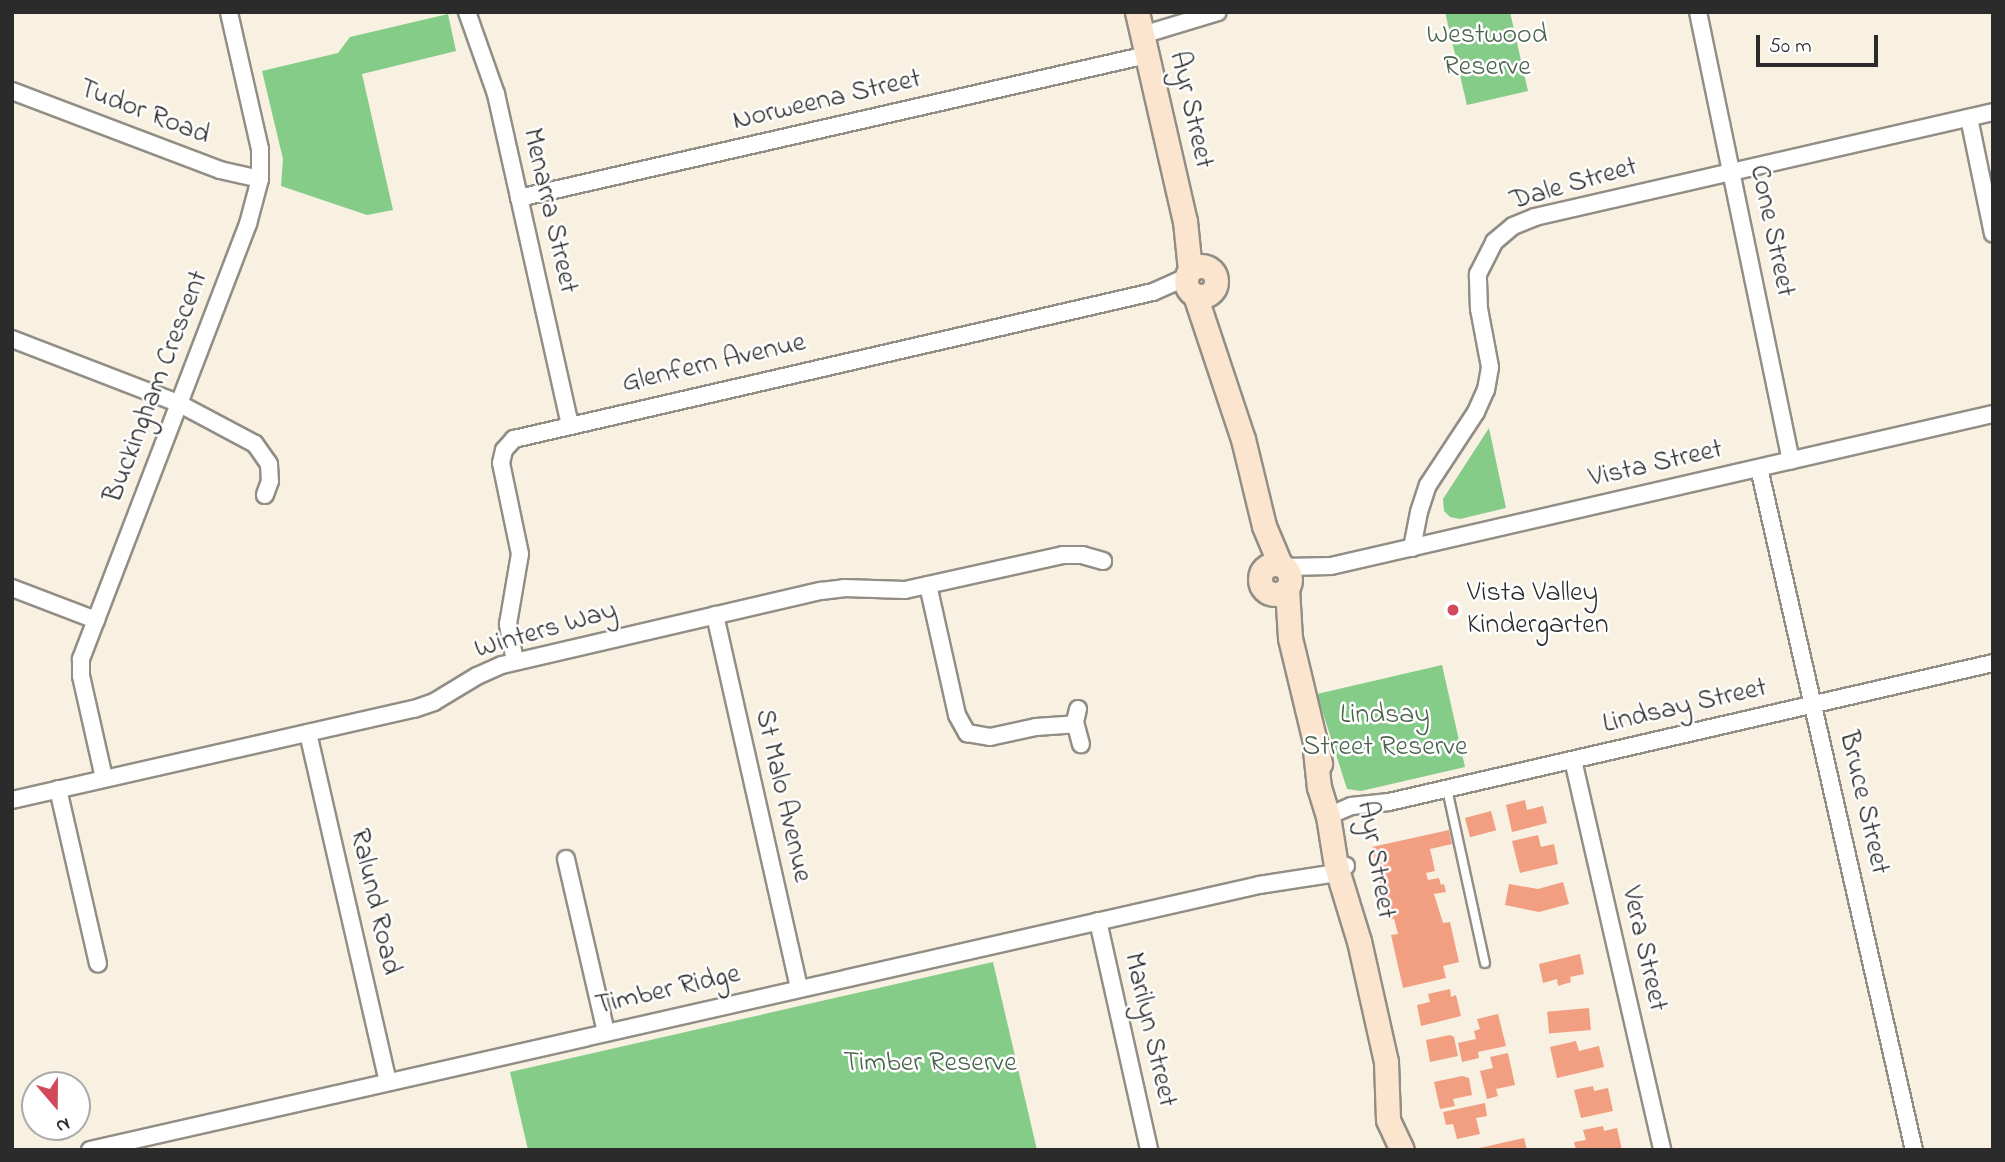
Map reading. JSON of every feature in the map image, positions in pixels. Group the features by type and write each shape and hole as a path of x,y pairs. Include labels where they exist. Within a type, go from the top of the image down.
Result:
{"street":[{"name":"Buckingham Crescent","path":"104,778 81,669 84,648 248,224 260,179 260,149 229,12"},
{"name":"Menarra Street","path":"467,12 492,80 570,424"},
{"name":"Norweena Street","path":"519,198 1218,12"},
{"name":"Cone Street","path":"1698,12 1791,460"},
{"name":"Ayr Street","path":"1141,32 1198,282 1212,316 1215,353 1243,439 1279,578 1315,750 1319,787 1336,815 1340,867 1386,1062 1388,1120 1402,1150"},
{"name":"Tudor Road","path":"12,91 220,170 260,179"},
{"name":"Dale Street","path":"1412,548 1415,525 1428,485 1476,412 1486,390 1490,358 1478,283 1482,263 1494,242 1513,226 1535,217 1993,113"},
{"path":"1969,118 1993,234"},
{"name":"Glenfern Avenue","path":"515,661 508,624 520,554 501,457 514,439 1198,282"},
{"path":"12,339 178,403 240,435 262,450 270,471 265,495"},
{"name":"Vista Street","path":"1279,578 1993,414"},
{"name":"Bruce Street","path":"1759,468 1914,1150"},
{"name":"Winters Way","path":"12,800 426,705 477,676 515,661 715,615 834,589 892,591 928,585 1063,555 1082,555 1103,561"},
{"path":"928,585 957,715 967,733 990,737 1077,717 1082,744"},
{"path":"12,587 96,620"},
{"name":"St Malo Avenue","path":"715,615 799,988"},
{"name":"Lindsay Street","path":"1336,815 1993,663"},
{"name":"Ralund Road","path":"308,733 388,1082"},
{"name":"Vera Street","path":"1573,760 1662,1150"},
{"path":"58,789 99,963"},
{"path":"566,859 606,1032"},
{"name":"Timber Ridge","path":"90,1150 1340,867"},
{"name":"Marilyn Street","path":"1097,921 1149,1150"},
{"name":"Ayr Street","path":"1386,1062 1396,1083 1399,1118 1410,1150"}],"lane":[{"path":"1447,789 1485,962"}],"green space":[{"name":"Westwood Reserve","path":"1445,12 1510,12 1528,91 1467,105"},
{"path":"448,14 456,51 362,74 393,210 367,215 281,186 283,159 262,71 338,53 350,37"},
{"path":"1489,428 1506,508 1460,519 1450,517 1444,511 1443,499"},
{"name":"Lindsay Street Reserve","path":"1442,665 1465,767 1361,791 1347,789 1317,694"},
{"name":"Timber Reserve","path":"993,962 1037,1150 528,1150 510,1072"}],"building":[{"path":"1525,800 1527,810 1543,806 1547,823 1512,832 1506,805"},
{"path":"1491,811 1496,830 1470,837 1465,818"},
{"path":"1449,830 1452,844 1430,849 1435,871 1426,873 1428,880 1439,878 1441,885 1444,884 1446,892 1434,894 1443,923 1450,922 1459,962 1443,966 1446,978 1403,988 1391,935 1398,934 1394,919 1388,920 1372,847"},
{"path":"1538,835 1541,847 1554,844 1558,864 1520,873 1512,841"},
{"path":"1563,882 1569,904 1539,912 1505,905 1509,884 1538,889"},
{"path":"1580,954 1584,974 1570,977 1571,982 1558,986 1557,979 1543,983 1539,964"},
{"path":"1450,989 1451,997 1456,995 1461,1016 1421,1026 1417,1005 1430,1002 1428,994"},
{"path":"1589,1008 1591,1030 1549,1034 1547,1012"},
{"path":"1498,1014 1506,1046 1478,1052 1479,1058 1462,1062 1458,1043 1476,1039 1474,1031 1480,1029 1477,1019"},
{"path":"1450,1035 1454,1037 1458,1056 1430,1062 1426,1040"},
{"path":"1576,1041 1579,1051 1599,1046 1604,1067 1557,1078 1550,1047"},
{"path":"1508,1053 1515,1085 1496,1089 1498,1096 1487,1099 1480,1071 1493,1068 1490,1057"},
{"path":"1462,1076 1469,1078 1472,1095 1453,1099 1455,1106 1440,1109 1434,1082"},
{"path":"1593,1086 1594,1091 1608,1088 1613,1111 1581,1118 1574,1090"},
{"path":"1485,1103 1487,1116 1476,1118 1480,1134 1457,1139 1453,1124 1446,1125 1443,1112"},
{"path":"1603,1126 1604,1131 1617,1128 1622,1150 1576,1150 1574,1142 1586,1140 1583,1130"},
{"path":"1524,1138 1527,1150 1475,1149"}],"place":[{"name":"Vista Valley Kindergarten","path":"1453,610"}]}
